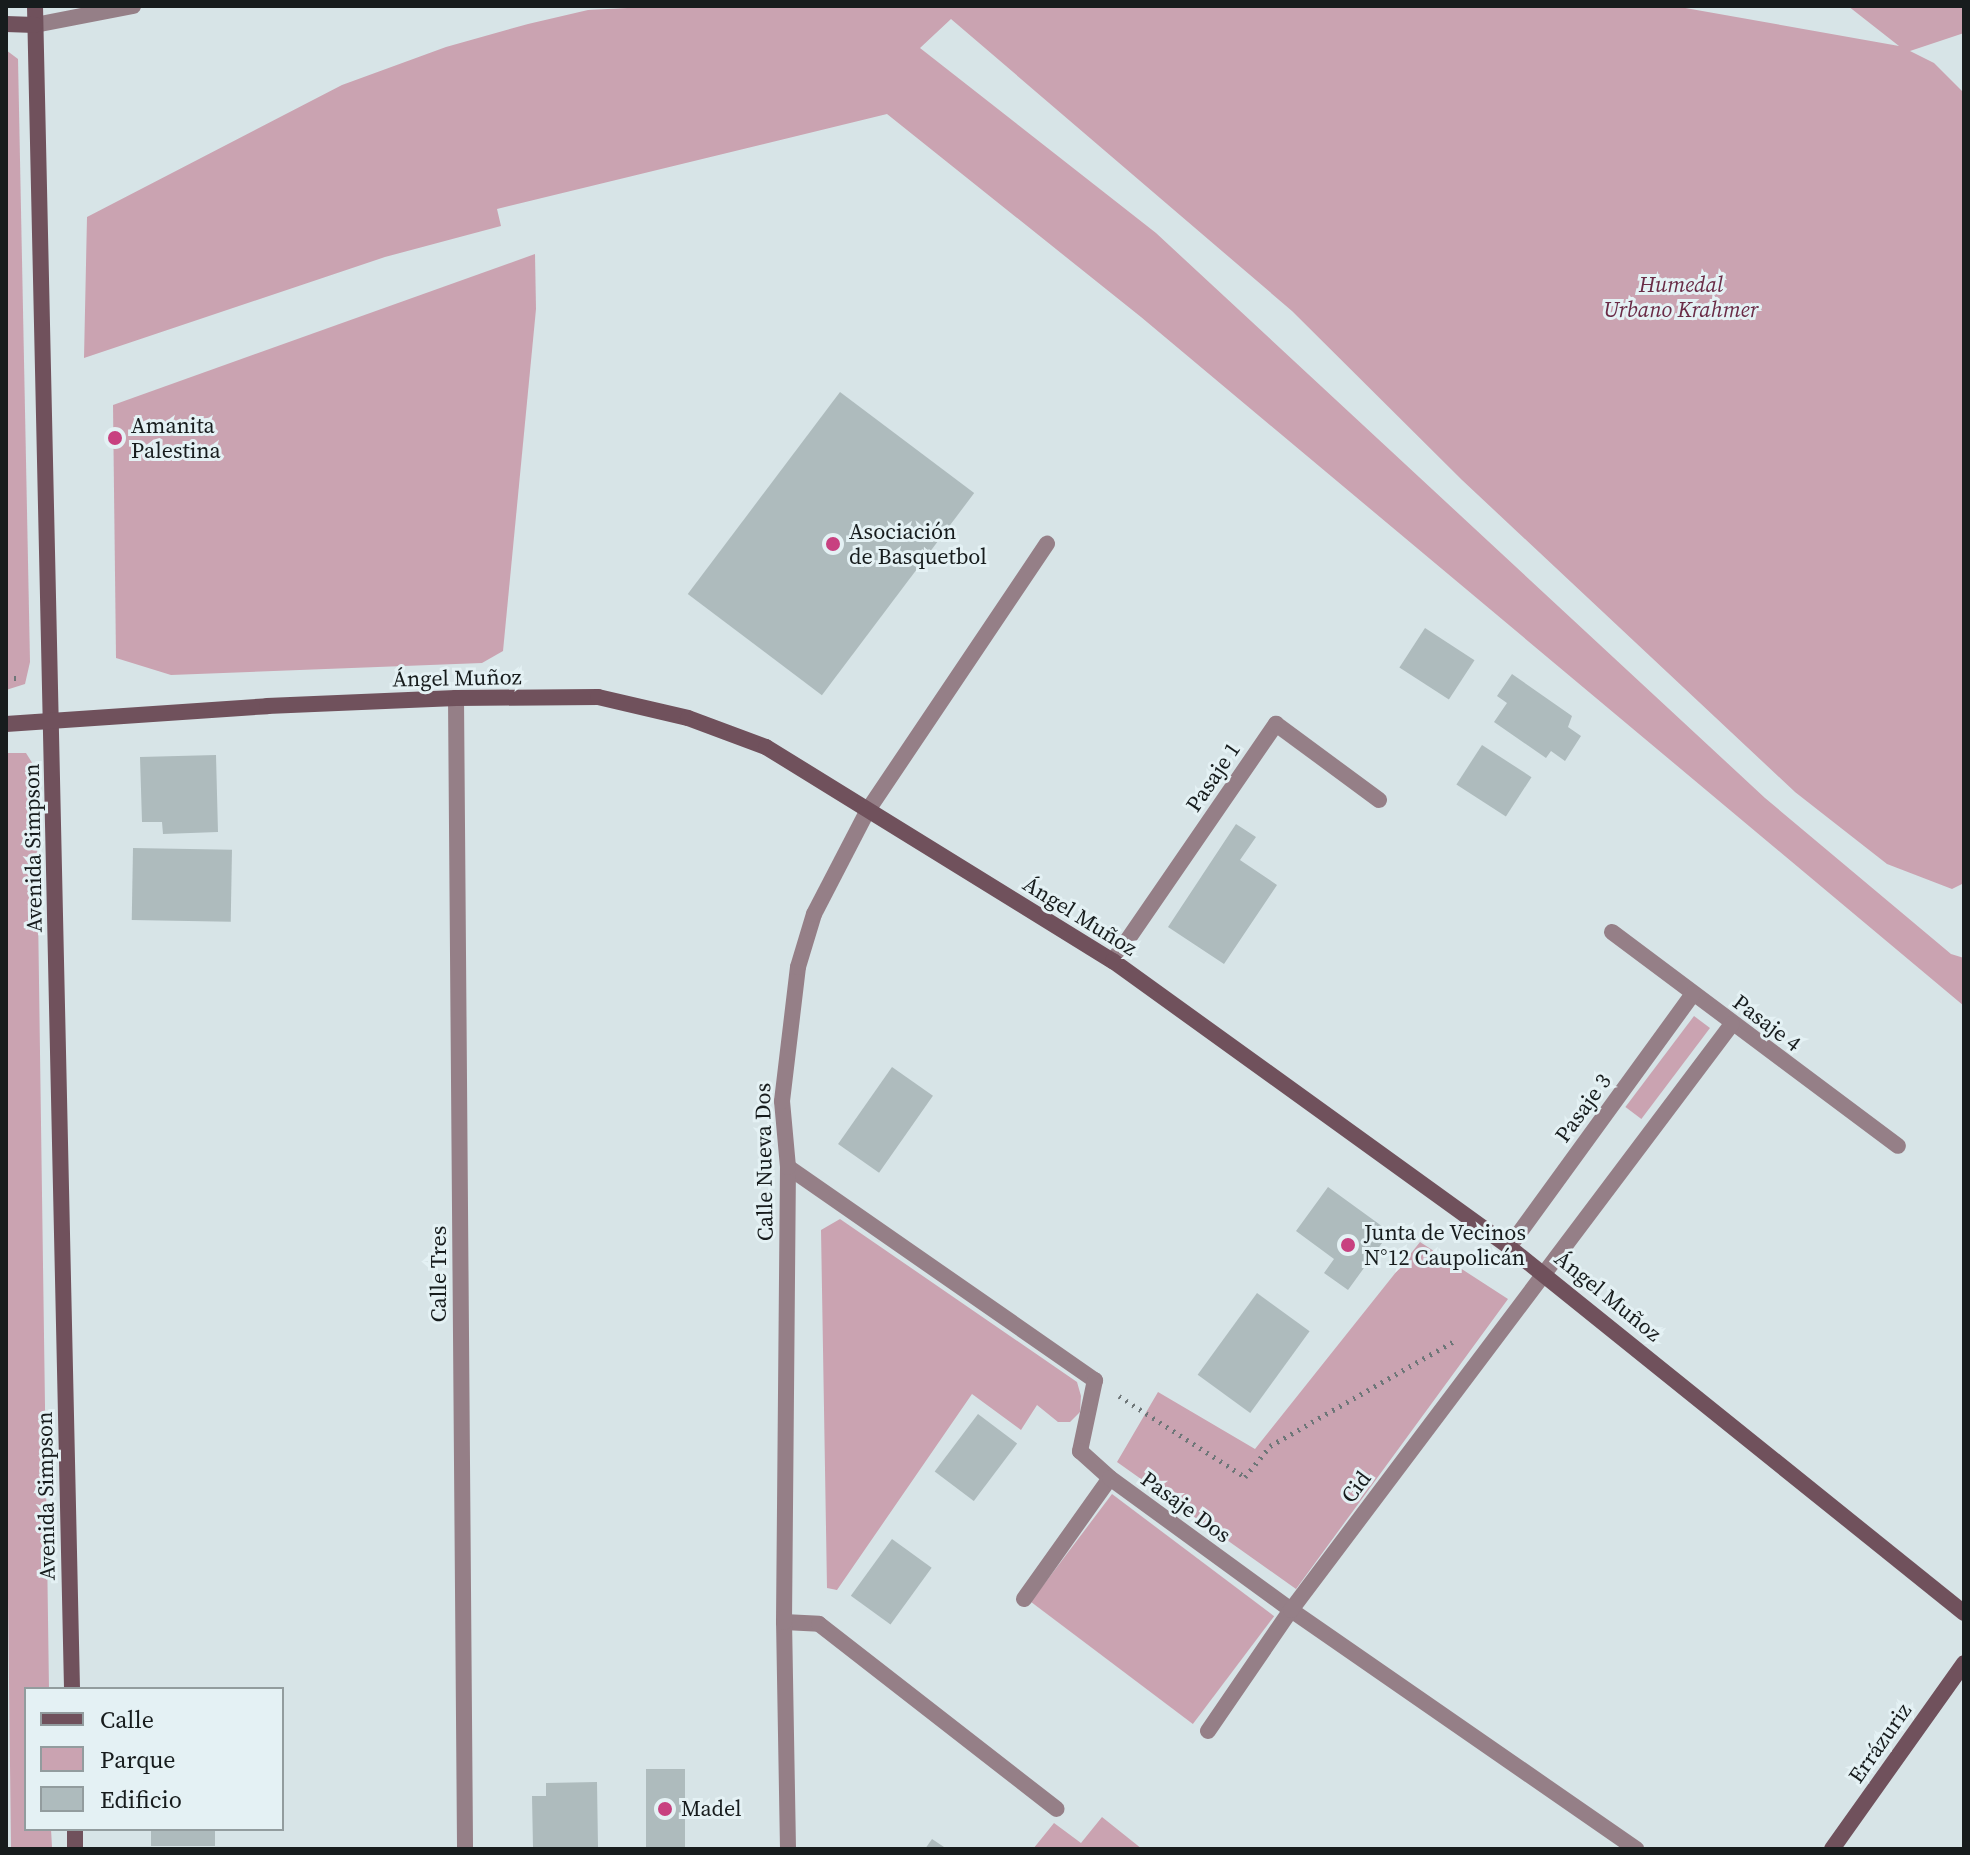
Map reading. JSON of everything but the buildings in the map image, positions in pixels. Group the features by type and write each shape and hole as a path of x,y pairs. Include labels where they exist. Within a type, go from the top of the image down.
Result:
{"street":[{"name":"Avenida Simpson","path":"35,6 72,1687"},
{"path":"6,24 35,25 133,6"},
{"name":"Calle Nueva Dos","path":"788,1849 784,1622 788,1167 782,1101 798,967 814,914 868,810 1047,544"},
{"name":"Ángel Muñoz","path":"6,724 456,698 598,697 688,718 766,747 1113,961 1509,1247 1964,1613"},
{"name":"Calle Tres","path":"456,698 465,1849"},
{"name":"Pasaje 1","path":"1113,961 1276,724 1379,800"},
{"name":"Pasaje 4","path":"1612,932 1898,1146"},
{"name":"Pasaje 3","path":"1509,1247 1693,994"},
{"path":"1543,1272 1732,1024"},
{"path":"788,1167 1095,1380"},
{"name":"Cid","path":"1208,1731 1291,1610 1543,1272"},
{"name":"Pasaje Dos","path":"1095,1380 1080,1451 1110,1478 1291,1610 1636,1849"},
{"path":"1024,1599 1110,1478"},
{"path":"784,1622 819,1624 1057,1809"},
{"name":"Errázuriz","path":"1832,1849 1964,1663"}],"path":[{"path":"1095,1380 1245,1477 1270,1446 1465,1335"}],"green space":[{"name":"Humedal Urbano Krahmer","path":"667,6 1674,6 1899,46 1848,6 1964,6 1964,33 1910,51 1934,63 1964,93 1964,883 1952,889 1887,864 1795,792 1462,480 1292,311 951,19 920,48 1156,233 1765,798 1951,954 1964,958 1964,1006 1141,317 887,114 497,209 501,226 385,257 84,358 87,217 342,85 446,47 588,10"},
{"path":"6,50 18,59 30,662 25,684 6,690"},
{"path":"535,254 536,309 503,651 482,663 171,675 116,658 113,405"},
{"path":"6,753 26,753 36,769 49,1687 24,1687 24,1831 51,1831 52,1847 48,1849 11,1848 6,1429"},
{"path":"1694,1016 1710,1028 1641,1119 1625,1107"},
{"path":"840,1219 1077,1382 1081,1396 1080,1412 1070,1422 1058,1422 1037,1405 1021,1430 972,1394 837,1590 827,1588 821,1230"},
{"path":"1420,1242 1508,1299 1296,1589 1117,1462 1158,1392 1255,1449"},
{"path":"1112,1494 1274,1616 1193,1724 1031,1602"},
{"path":"1102,1817 1142,1849 1033,1849 1054,1823 1081,1843"}],"place":[{"name":"Amanita Palestina","path":"115,438"},
{"name":"Asociación de Basquetbol","path":"833,544"},
{"name":"Junta de Vecinos N°12 Caupolicán","path":"1348,1245"},
{"name":"Madel","path":"665,1809"}]}
